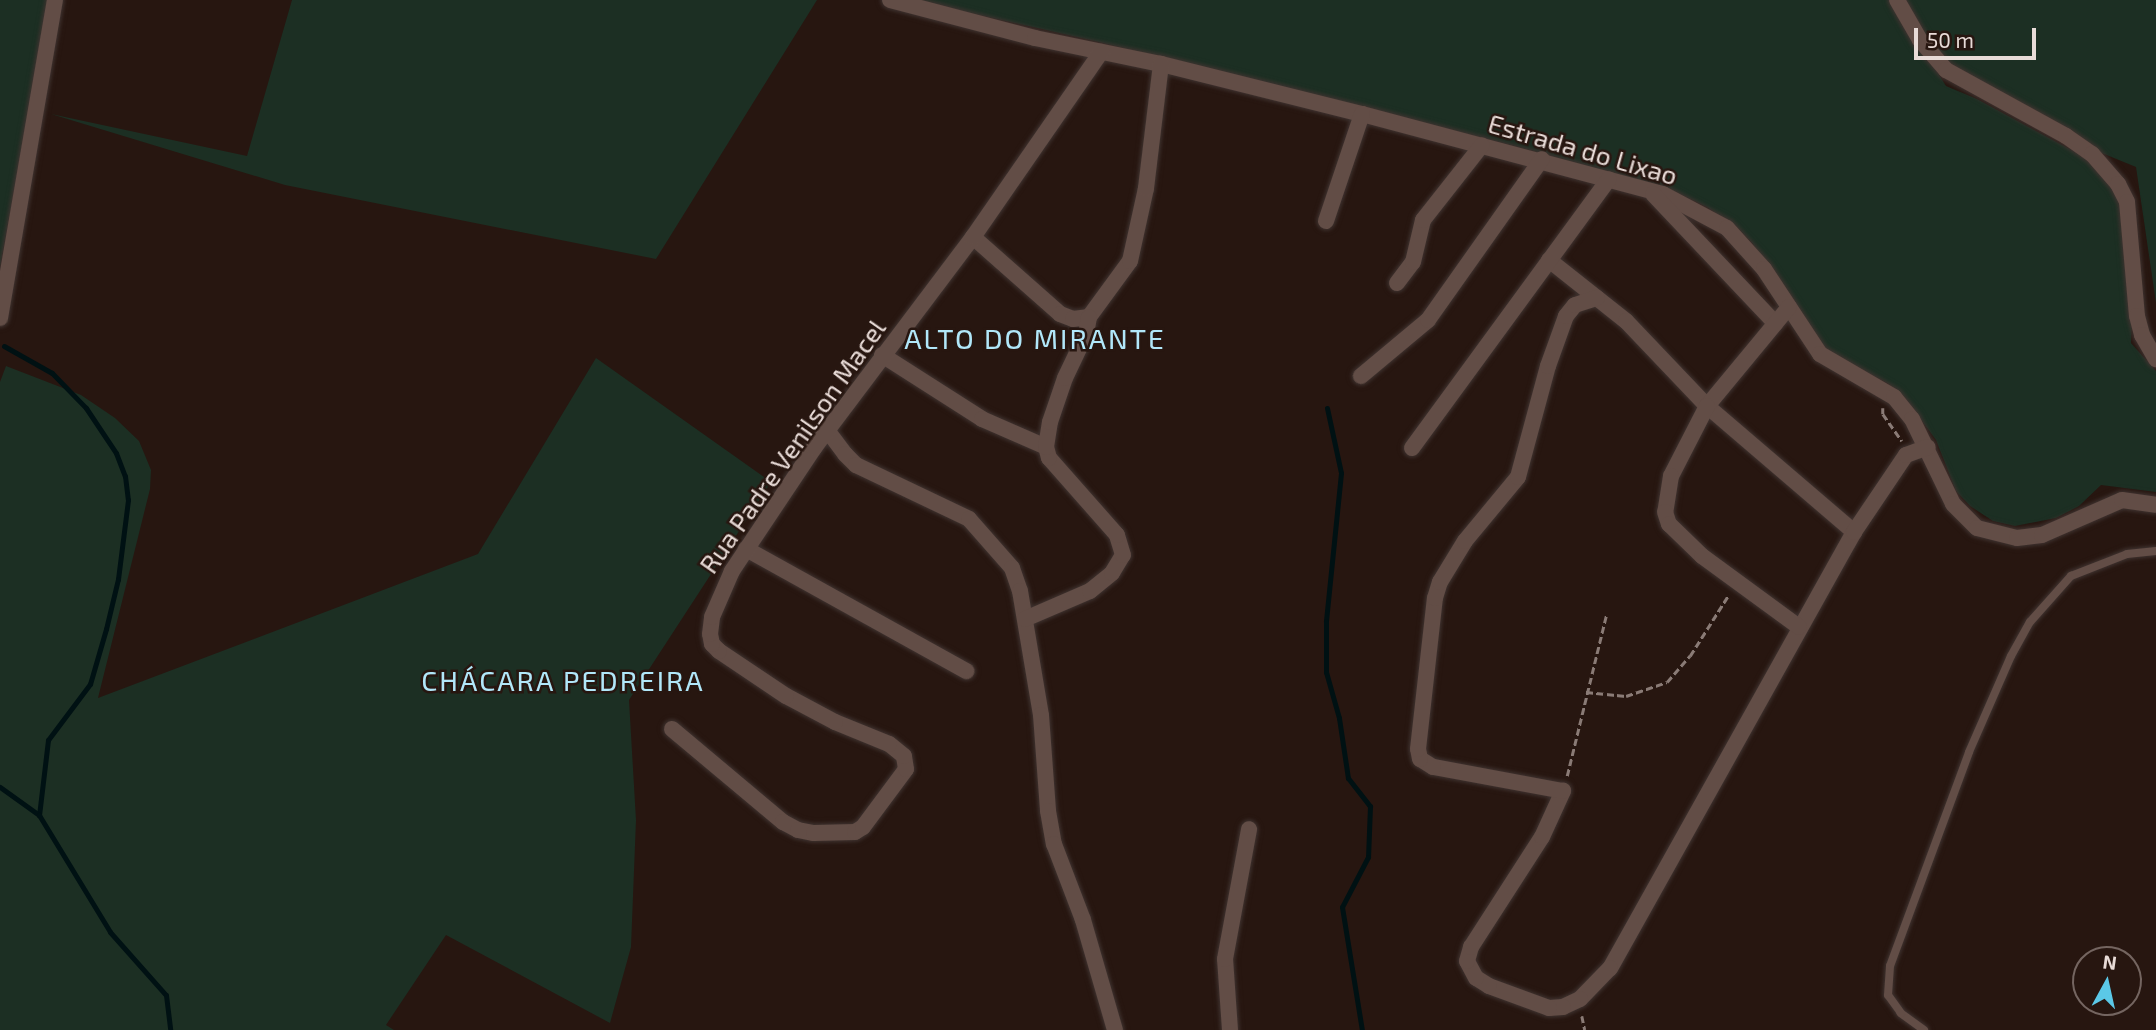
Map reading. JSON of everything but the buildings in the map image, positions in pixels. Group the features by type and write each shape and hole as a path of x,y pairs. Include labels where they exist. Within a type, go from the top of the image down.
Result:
{"street":[{"path":"0,318 55,0"},
{"name":"Estrada do Lixao","path":"890,0 1542,159 1649,190 1703,213 1727,228 1764,269 1820,354 1894,397 1912,418 1928,447 1953,504 1977,528 2003,537 2042,535 2122,500 2156,505"},
{"path":"1897,0 1920,40 1946,70 2066,136 2092,154 2118,184 2127,202 2137,316 2142,335 2156,359"},
{"name":"Rua Padre Venilson Macel","path":"672,729 783,822 798,830 814,833 855,832 863,827 906,769 904,756 889,744 835,722 746,671 712,644 712,617 717,599 746,549 827,430 973,237 1101,52"},
{"path":"1025,620 1090,591 1112,573 1123,555 1117,535 1049,458 1046,447 1049,422 1065,378 1086,334 1089,317 1130,261 1146,188 1161,64"},
{"path":"1326,221 1362,114"},
{"path":"1397,283 1413,262 1423,220 1482,145"},
{"path":"1361,376 1428,320 1542,159"},
{"path":"1412,448 1609,179"},
{"path":"1649,190 1775,323"},
{"path":"973,237 1060,314 1073,319 1089,317"},
{"path":"1549,260 1626,321 1707,406 1854,532"},
{"path":"1597,298 1575,305 1566,316 1548,366 1518,477 1490,515 1465,541 1440,582 1435,598 1418,749 1420,759 1433,767 1563,791 1542,837 1471,947 1467,961 1476,978 1489,986 1549,1008 1563,1007 1580,999 1610,968 1854,532 1906,455 1928,447"},
{"path":"1789,307 1707,406 1671,476 1665,512 1669,524 1681,536 1737,583 1800,627"},
{"path":"882,355 982,419 1046,447"},
{"path":"827,430 856,464 970,519 1012,568 1025,620 1041,715 1048,811 1054,844 1083,920 1115,1030"},
{"path":"746,549 966,671"},
{"path":"1230,1030 1225,959 1249,829"}],"lane":[{"path":"1924,1030 1900,1013 1888,995 1890,966 1969,752 2011,656 2030,622 2071,576 2127,554 2156,551"}],"path":[{"path":"1894,397 1887,399 1883,414 1902,440 1906,455"},
{"path":"1586,692 1626,696 1667,682 1689,656 1737,583"},
{"path":"1563,791 1606,616"}],"green space":[{"path":"0,0 49,0 0,267"},
{"path":"292,0 817,0 656,259 285,185 51,114 247,156"},
{"path":"913,0 1892,0 1946,86 1977,99 2090,160 2125,204 2134,283 2131,343 2156,371 2156,492 2101,485 2079,506 2056,518 2015,526 1993,521 1970,506 1956,491 1936,440 1905,398 1889,384 1827,351 1812,335 1753,244 1740,230 1707,207 1667,188 1511,145 1099,42"},
{"path":"1902,0 2156,0 2156,303 2136,167 2038,127 1936,64"},
{"path":"596,358 771,482 629,700 636,820 631,947 610,1023 446,935 386,1025 394,1030 0,1030 0,382 6,366 81,395 115,418 139,441 151,470 150,489 98,698 478,554"}],"waterway":[{"path":"4,346 52,373 86,408 116,453 125,476 128,500 118,579 106,629 90,684 48,740 39,815"},
{"path":"1327,408 1341,473 1326,621 1326,672 1339,718 1348,778 1370,806 1368,857 1342,907 1362,1030"},
{"path":"0,787 39,815 110,932 166,995 170,1030"}],"district":[{"name":"ALTO DO MIRANTE","path":"1035,338"},
{"name":"CHÁCARA PEDREIRA","path":"563,680"}]}
